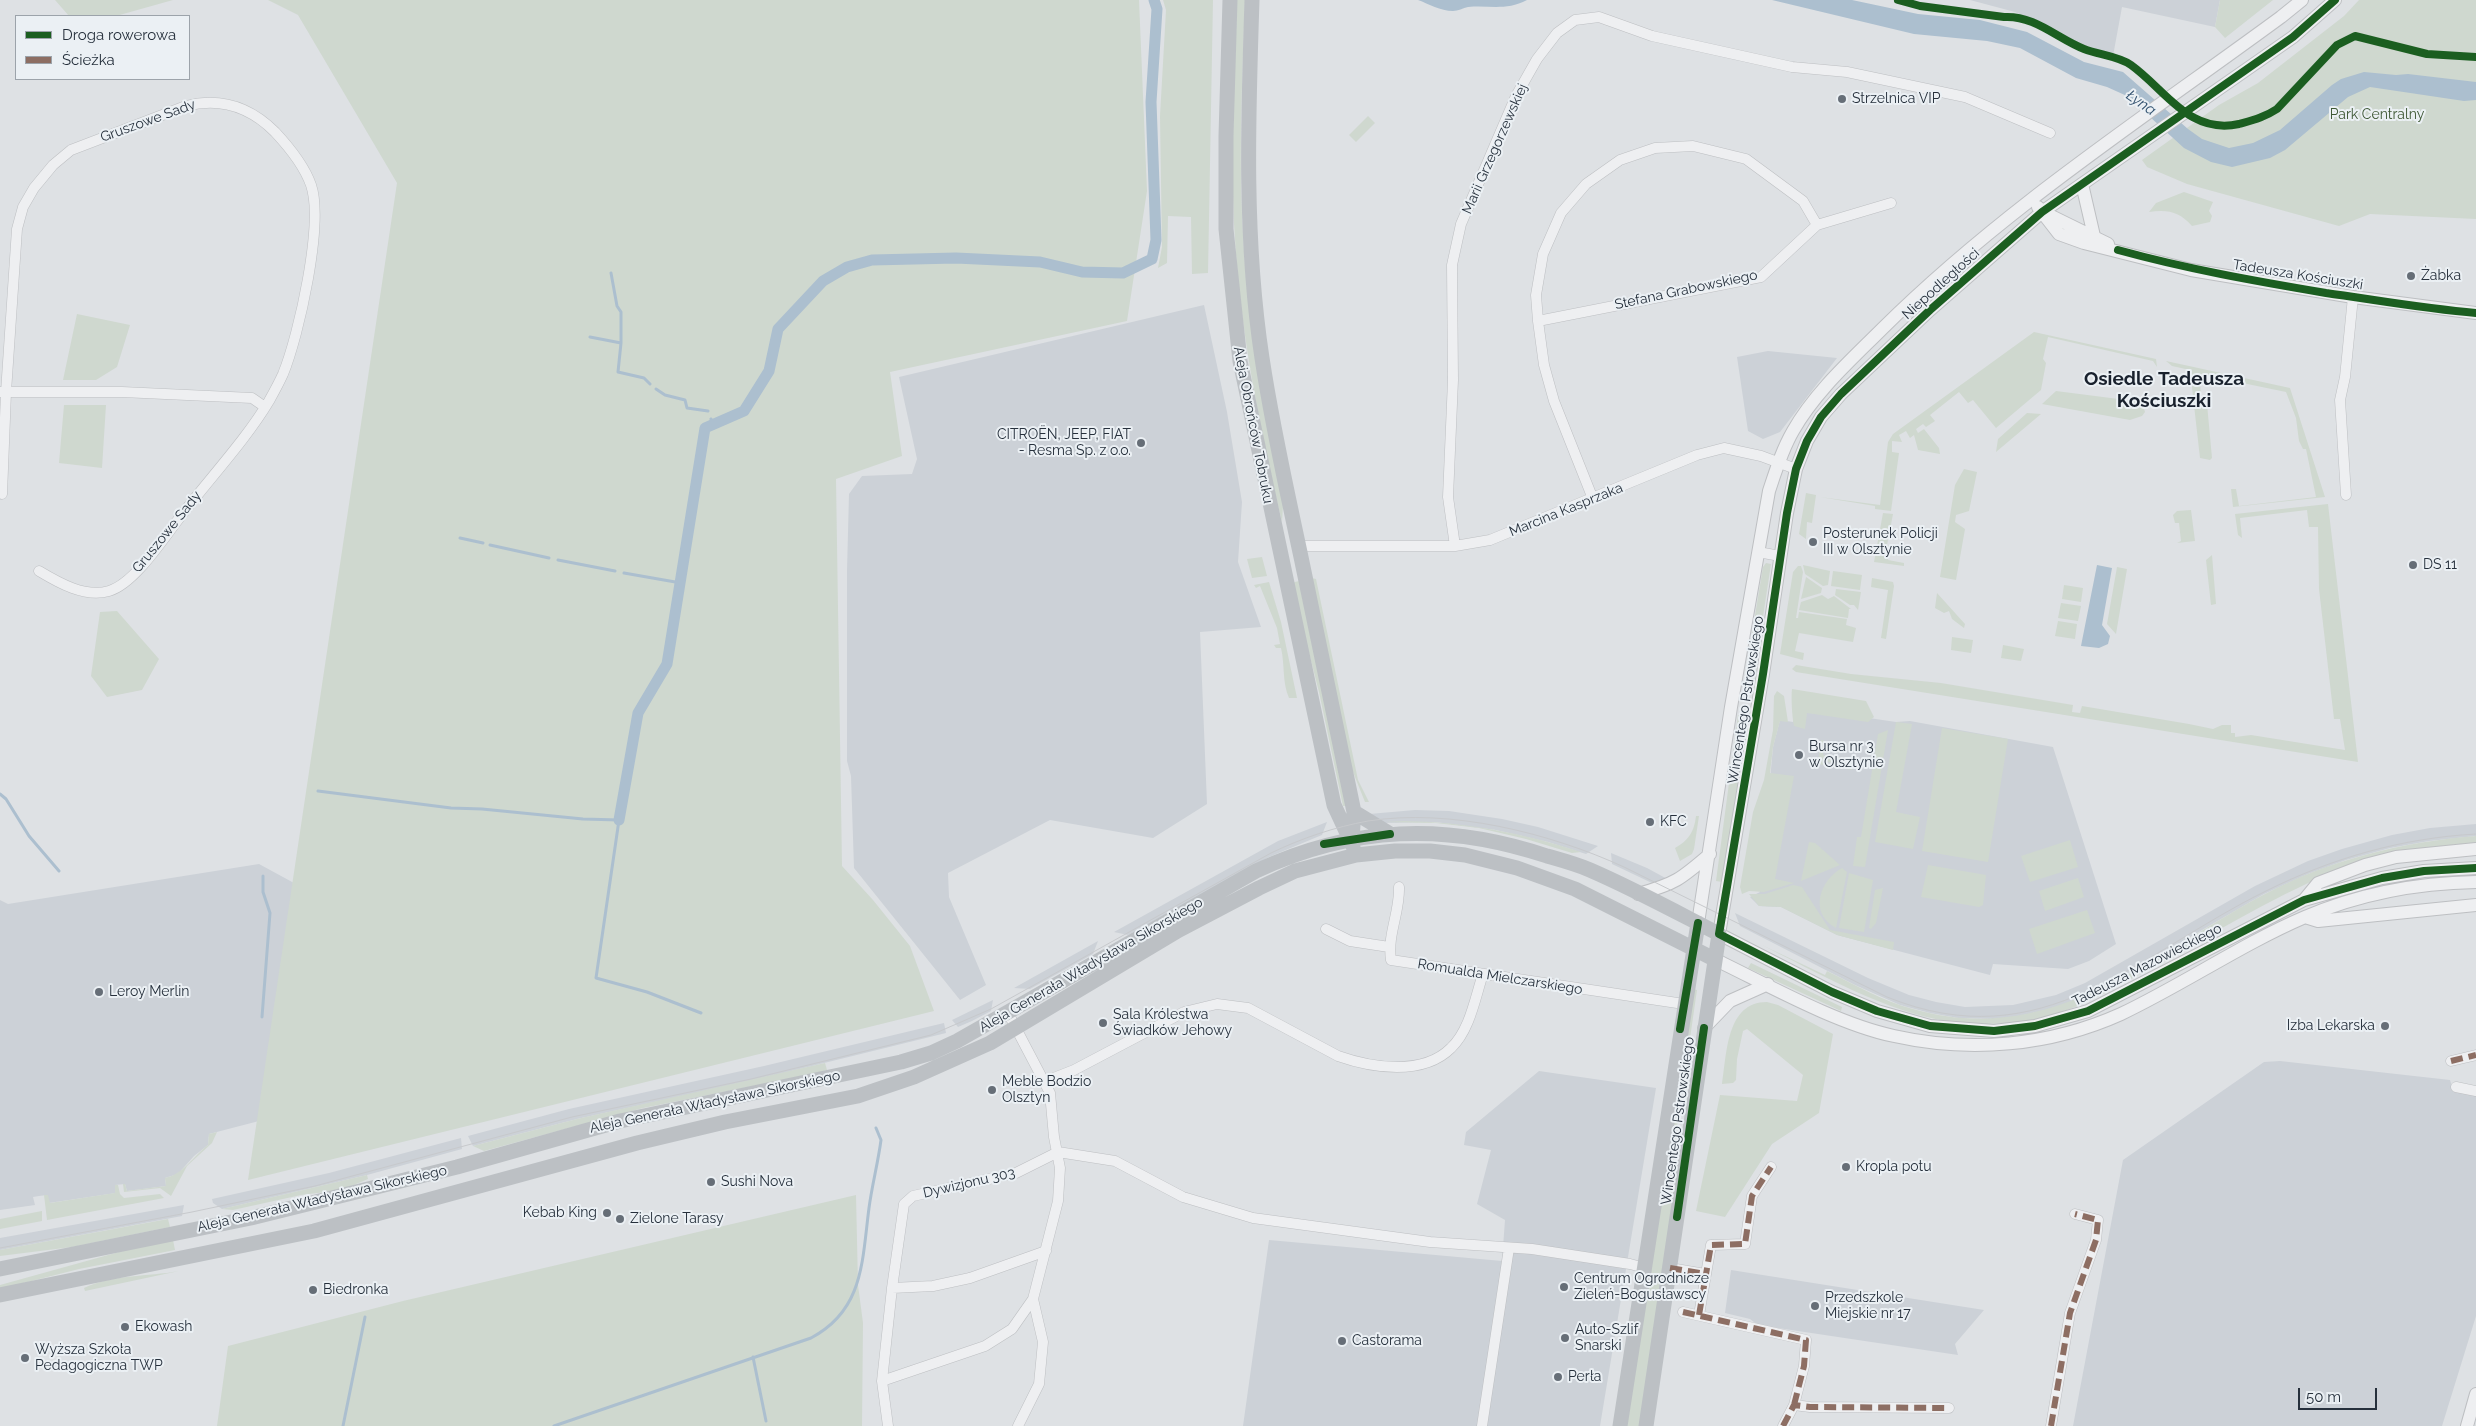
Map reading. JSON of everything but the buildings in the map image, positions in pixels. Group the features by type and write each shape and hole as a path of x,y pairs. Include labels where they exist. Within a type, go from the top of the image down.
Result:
{"main road":[{"name":"Aleja Obrońców Tobruku","path":"1230,0 1226,136 1226,229 1240,361 1334,805 1352,839 1356,855"},
{"name":"Aleja Obrońców Tobruku","path":"1252,0 1248,117 1250,242 1261,357 1277,446 1354,812 1352,839"},
{"path":"1354,812 1390,834"},
{"name":"Aleja Generała Władysława Sikorskiego","path":"0,1269 251,1218 457,1167 620,1121 901,1062 948,1045 1008,1013 1256,871 1313,848 1352,839 1390,834 1450,834 1511,844 1589,870 1719,934"},
{"name":"Aleja Generała Władysława Sikorskiego","path":"0,1295 314,1231 637,1143 725,1122 858,1096 914,1076 990,1043 1179,930 1259,888 1295,871 1356,855 1394,851 1430,851 1492,861 1575,889 1694,948"},
{"name":"Wincentego Pstrowskiego","path":"1620,1426 1698,923"},
{"name":"Wincentego Pstrowskiego","path":"1646,1426 1719,934"},
{"name":"Tadeusza Mazowieckiego","path":"1694,948 1714,959"}],"street":[{"name":"Niepodległości","path":"1778,462 1793,431 1809,407 1855,356 1917,296 2007,217 2302,0"},
{"name":"Niepodległości","path":"1796,469 1807,441 1821,417 1841,394 1956,285 2042,212 2293,37 2335,0"},
{"name":"Marii Grzegorzewskiej","path":"1455,546 1448,497 1453,380 1452,265 1461,224 1516,96 1537,59 1556,33 1575,20 1599,17 1652,36 1792,67 1847,72 1965,97 2050,133"},
{"name":"Gruszowe Sady","path":"2,494 3,392 17,228 23,207 34,188 53,165 71,150 186,106 203,101 219,102 241,108 261,118 300,162 311,185 316,208 303,304 283,374 265,407 150,555 123,585 109,591 92,593 58,582 39,570"},
{"path":"1593,500 1554,401 1544,365 1538,321 1536,295 1543,254 1561,213 1586,184 1620,160 1655,148 1693,146 1746,159 1803,202 1817,225"},
{"path":"2082,184 2094,236"},
{"name":"Tadeusza Kościuszki","path":"2032,200 2059,234 2084,243 2118,250 2191,270 2353,297 2476,313"},
{"name":"Stefana Grabowskiego","path":"1538,321 1761,277 1817,225 1891,203"},
{"name":"Tadeusza Kościuszki","path":"2042,212 2094,236 2118,250"},
{"path":"2346,495 2340,400 2345,377 2353,297"},
{"path":"3,392 122,392 252,398 265,407"},
{"name":"Marcina Kasprzaka","path":"1299,546 1455,546 1490,540 1593,500 1697,455 1724,448 1778,462 1796,469"},
{"name":"Wincentego Pstrowskiego","path":"1698,923 1731,707 1769,491 1778,462"},
{"name":"Wincentego Pstrowskiego","path":"1719,934 1757,714 1780,556 1796,469"},
{"path":"1758,552 1780,556"},
{"path":"2304,900 2318,883 2365,865 2396,857 2476,848"},
{"path":"1638,894 1672,884 1685,876 1710,854"},
{"name":"Tadeusza Mazowieckiego","path":"1719,934 1832,992 1877,1012 1930,1026 1994,1031 2035,1026 2088,1011 2304,900 2382,878 2424,871 2476,868"},
{"name":"Tadeusza Mazowieckiego","path":"1714,959 1826,1012 1893,1036 1979,1046 2016,1043 2060,1035 2120,1014 2305,917 2344,902 2430,884 2476,882"},
{"path":"1326,930 1350,941 1389,947 1399,899 1399,887"},
{"path":"2305,917 2318,921 2476,905"},
{"name":"Romualda Mielczarskiego","path":"1389,947 1391,960 1684,1004"},
{"path":"882,1381 985,1346 1012,1329 1034,1299 1058,1201 1058,1152 1054,1137 1050,1093 1046,1082 1074,1070 1184,1012 1217,1004 1248,1008 1338,1056 1354,1062 1384,1067 1428,1061 1452,1047 1459,1037 1468,1022 1483,974"},
{"path":"1704,1028 1730,1001 1768,984"},
{"path":"1008,1013 1016,1029"},
{"name":"Aleja Generała Władysława Sikorskiego","path":"1016,1029 1046,1082"},
{"path":"2451,1061 2476,1055"},
{"path":"2456,1087 2476,1091"},
{"path":"1058,1152 1115,1161 1183,1196 1253,1218 1430,1242 1509,1248 1630,1264 1645,1268"},
{"name":"Dywizjonu 303","path":"888,1426 882,1381 892,1288 904,1204 913,1196 1016,1173 1058,1152"},
{"path":"1699,1315 1711,1245 1745,1244 1752,1196 1771,1167"},
{"path":"2051,1426 2070,1313 2096,1240 2098,1220 2075,1214"},
{"path":"1482,1426 1509,1248"},
{"path":"892,1288 933,1286 970,1278 1046,1251"},
{"path":"1670,1268 1705,1274"},
{"path":"1018,1426 1040,1384 1043,1342 1034,1299"},
{"path":"1683,1312 1806,1340 1804,1366 1794,1405 1783,1426"},
{"path":"2466,1426 2476,1394"},
{"path":"1794,1405 1810,1407 1949,1408"}],"shaded area":[{"path":"1970,0 2220,0 2215,27 2122,7 2113,56 2088,49 2015,12"},
{"path":"1204,305 1227,412 1242,502 1238,562 1261,627 1200,632 1207,804 1153,838 1050,820 948,873 949,897 986,985 960,1000 854,868 851,776 847,761 849,494 862,476 912,474 917,459 899,377"},
{"path":"1768,351 1837,358 1780,432 1763,439 1748,431 1737,357"},
{"path":"1794,707 1896,722 1910,721 2053,747 2116,944 2089,961 2068,969 1993,964 1990,975 1837,935 1781,907 1759,906 1750,897 1760,892 1773,747 1780,720 1793,722"},
{"path":"1415,810 1449,811 1502,819 1538,827 1598,846 1586,854 1548,842 1496,830 1435,822 1381,823 1369,814"},
{"path":"1327,822 1322,835 1269,857 1128,935 1114,932 1278,841"},
{"path":"2476,824 2476,836 2429,841 2390,848 2346,860 2308,874 2264,894 2099,990 2060,1007 2015,1017 1993,1019 1958,1018 1900,1005 1855,985 1740,926 1735,913 1868,978 1909,995 1965,1007 2013,1005 2056,995 2085,983 2255,886 2308,861 2392,835 2430,828"},
{"path":"1611,853 1647,868 1671,881 1654,884 1612,864"},
{"path":"259,864 294,883 259,1121 209,1134 208,1145 194,1156 178,1174 165,1178 166,1186 127,1191 125,1184 115,1185 116,1193 49,1203 47,1195 39,1196 33,1197 35,1205 0,1210 0,900 8,904"},
{"path":"1098,941 1093,954 1030,989 1014,988"},
{"path":"993,1000 991,1011 972,1021 958,1027 952,1020"},
{"path":"944,1023 946,1033 755,1080 577,1119 473,1146 468,1136 569,1109 764,1066"},
{"path":"2280,1061 2450,1080 2453,1090 2476,1095 2476,1316 2442,1426 2073,1426 2123,1160 2264,1062"},
{"path":"1539,1071 1656,1088 1600,1426 1243,1426 1269,1240 1502,1261 1505,1220 1477,1204 1491,1150 1464,1145 1466,1132"},
{"path":"461,1138 462,1149 367,1175 222,1209 213,1203 212,1199 329,1173"},
{"path":"184,1205 182,1216 0,1250 0,1238"},
{"path":"1731,1270 1984,1310 1955,1344 1958,1355 1758,1325 1750,1319 1725,1313"}],"green space":[{"path":"55,0 173,0 120,15 68,15"},
{"path":"268,0 1139,0 1147,191 1127,321 890,372 902,456 836,479 842,866 873,900 910,946 934,1011 248,1180 397,183 298,15"},
{"path":"1163,0 1213,0 1208,273 1192,274 1191,217 1168,216 1167,263 1158,268 1162,247 1160,116 1166,10"},
{"path":"1237,0 1245,0 1241,157 1246,283 1260,379 1283,506 1282,522 1248,355 1236,254 1233,158"},
{"path":"2220,0 2273,0 2225,38 2215,27"},
{"name":"Park Centralny","path":"2359,0 2476,0 2476,219 2370,214 2339,226 2187,184 2147,167 2142,160 2219,105 2258,83 2344,16"},
{"path":"1368,116 1375,123 1356,142 1349,135"},
{"path":"2184,192 2213,202 2209,211 2212,216 2210,222 2192,226 2183,217 2168,211 2149,212 2156,203"},
{"path":"77,314 130,325 117,367 96,380 63,380"},
{"path":"2034,332 2156,359 2157,367 2153,361 2048,337 2043,359 2046,363 2041,390 1996,428 1973,400 1968,403 1959,392 1930,415 1935,421 1926,427 1923,424 1916,429 1918,433 1924,429 1939,448 1940,454 1918,450 1914,435 1910,438 1906,431 1899,435 1902,442 1892,441 1892,452 1899,453 1891,511 1875,509 1875,506 1820,497 1880,505 1888,442 1893,434"},
{"path":"2166,361 2290,388 2325,497 2233,507 2231,489 2236,489 2239,506 2316,497 2306,449 2303,449 2299,441 2296,418 2286,392 2199,374 2202,405 2207,404 2212,458 2210,460 2200,458 2190,370 2172,366"},
{"path":"2056,391 2142,402 2145,412 2142,416 2130,420 2042,404"},
{"path":"64,405 106,405 102,468 59,463"},
{"path":"2027,413 2041,414 1996,452 1998,439"},
{"path":"1964,469 1977,472 1969,511 1956,515 1955,522 1965,529 1956,580 1940,577 1955,485"},
{"path":"1806,493 1816,495 1812,523 1807,522 1806,539 1799,534"},
{"path":"2328,504 2358,762 1796,672 1792,669 1796,665 1851,674 1941,683 2073,705 2072,712 2080,713 2082,706 2213,729 2222,725 2231,725 2231,733 2235,733 2235,737 2251,735 2345,750 2340,719 2334,719 2319,589 2318,527 2309,527 2307,510 2240,518 2242,538 2238,535 2235,514"},
{"path":"2191,510 2195,541 2177,543 2181,541 2179,523 2175,523 2173,515 2177,511"},
{"path":"1883,513 1893,514 1887,545 1891,546 1888,560 1904,563 1904,566 1874,562"},
{"path":"2212,555 2216,604 2211,605 2206,560"},
{"path":"1262,557 1267,576 1252,578 1247,559"},
{"path":"1766,563 1771,564 1753,683 1744,682 1763,567"},
{"path":"1803,565 1830,571 1828,585 1823,586 1805,574"},
{"path":"1798,566 1801,566 1803,572 1796,618 1798,618 1799,612 1847,619 1846,625 1856,628 1853,642 1799,633 1795,651 1804,653 1803,660 1780,654 1793,572"},
{"path":"2117,567 2127,569 2116,634 2107,624"},
{"path":"1833,571 1862,575 1860,590 1831,586"},
{"path":"1806,577 1822,588 1821,593 1801,599"},
{"path":"1312,578 1316,579 1358,780 1369,802 1365,802 1351,767"},
{"path":"1872,578 1893,582 1894,586 1886,639 1881,638 1888,590 1871,587"},
{"path":"1299,581 1346,806 1343,806 1319,692 1291,583"},
{"path":"1269,582 1281,622 1297,698 1289,698 1285,686 1281,648 1276,648 1274,645 1280,644 1277,628 1260,586 1256,588 1254,585"},
{"path":"2064,585 2083,588 2081,602 2062,599"},
{"path":"1836,589 1861,592 1858,610 1854,605 1850,605 1835,595"},
{"path":"1937,593 1965,624 1964,628 1952,619 1949,611 1944,613 1935,608"},
{"path":"1822,595 1828,599 1834,596 1851,609 1849,609 1848,618 1799,610 1801,602"},
{"path":"2061,603 2081,606 2078,621 2058,618"},
{"path":"117,611 159,659 142,690 107,697 91,676 100,612"},
{"path":"2058,621 2077,624 2075,639 2055,636"},
{"path":"1952,637 1973,640 1971,653 1951,650"},
{"path":"2003,645 2024,649 2021,661 2001,658"},
{"path":"1792,689 1866,701 1874,717 1868,722 1807,713 1805,729 1794,726"},
{"path":"1777,691 1784,696 1788,722 1780,721 1773,747 1770,773 1794,776 1775,879 1794,883 1764,892 1749,891 1742,894 1740,887 1753,812 1764,780 1773,730 1774,696"},
{"path":"1738,715 1740,715 1742,720 1736,763 1738,781 1722,882 1716,881"},
{"path":"1896,722 1912,724 1896,812 1920,817 1913,849 1875,842"},
{"path":"1942,728 2008,739 1988,862 1922,851"},
{"path":"1888,730 1865,867 1853,866 1857,837 1861,837 1878,734"},
{"path":"1821,740 1825,741 1823,755 1854,759 1852,770 1834,767 1834,763 1824,761 1823,765 1818,764"},
{"path":"1696,816 1699,816 1694,849 1692,854 1680,861 1675,848 1690,835"},
{"path":"1385,822 1427,822 1472,826 1537,839 1581,852 1572,853 1526,839 1479,828 1436,823"},
{"path":"2476,836 2476,843 2440,846 2385,855 2350,865 2261,906 2099,996 2075,1007 2026,1021 2000,1024 1973,1024 1924,1017 1877,1001 1762,945 1825,975 1827,971 1902,1006 1963,1018 2010,1017 2055,1007 2097,990 2139,968 2263,895 2314,872 2393,848"},
{"path":"2070,840 2078,867 2030,882 2021,856"},
{"path":"1809,842 1815,843 1840,865 1801,881"},
{"path":"1928,865 1986,875 1983,905 1979,907 1921,897"},
{"path":"1842,868 1847,872 1836,928 1827,922 1822,914 1820,897 1828,880"},
{"path":"1849,873 1873,880 1864,932 1839,928"},
{"path":"2078,878 2084,897 2045,911 2039,891"},
{"path":"1793,885 1802,887 1830,930 1894,942 1893,950 1837,935 1781,907 1759,906 1749,894 1765,894"},
{"path":"1883,888 1876,923 1871,929 1869,928 1875,890"},
{"path":"2087,910 2095,933 2037,954 2029,929"},
{"path":"1751,963 1842,1007 1841,1011 1748,968"},
{"path":"1692,989 1697,990 1676,1135 1670,1222 1640,1426 1626,1426"},
{"path":"1767,1002 1778,1005 1833,1034 1819,1113 1772,1144 1725,1217 1696,1211 1720,1095 1797,1101 1803,1075 1747,1029 1743,1031 1737,1059 1736,1080 1733,1083 1722,1084 1728,1045 1736,1020 1743,1011 1754,1004"},
{"path":"825,1063 827,1070 818,1073 643,1108 484,1151 473,1146 577,1119"},
{"path":"217,1132 212,1143 187,1166 171,1196 160,1188 124,1192 123,1184 125,1184 127,1191 166,1186 165,1178 183,1169 208,1145 209,1134"},
{"path":"367,1175 368,1179 342,1190 301,1195 233,1210 222,1209"},
{"path":"115,1185 118,1185 120,1194 124,1198 160,1194 164,1198 47,1220 44,1195 48,1195 50,1203 115,1193"},
{"path":"856,1195 858,1285 863,1323 862,1426 217,1426 228,1346 403,1301"},
{"path":"42,1211 42,1221 0,1229 0,1219"},
{"path":"168,1219 170,1227 72,1247 0,1256 0,1250"},
{"path":"173,1240 175,1250 79,1269 0,1289 0,1285 137,1247"},
{"path":"179,1271 85,1291 84,1288 107,1280"}],"water":[{"path":"1418,0 1527,0 1505,7 1468,7 1457,11 1448,11"},
{"name":"Łyna","path":"1772,0 1852,0 1918,14 1980,20 2027,32 2084,62 2123,72 2188,129 2202,139 2229,148 2253,143 2280,130 2332,85 2341,79 2364,72 2396,75 2408,74 2476,82 2476,100 2464,101 2370,87 2348,97 2285,150 2270,158 2232,167 2211,162 2184,148 2127,96 2107,87 2076,78 2020,48 1987,41 1914,34"},
{"path":"2097,565 2112,568 2102,625 2110,636 2108,644 2099,648 2081,646"}],"waterway":[{"path":"619,820 638,713 667,664 705,428 744,411 769,371 778,329 823,281 847,267 872,260 956,258 1040,262 1082,272 1123,273 1152,259 1156,240 1151,102 1157,9 1154,0"},
{"path":"611,273 617,306 621,312 621,343 618,372 644,378 650,384"},
{"path":"590,337 621,343"},
{"path":"656,389 665,395 685,400 687,408 708,411"},
{"path":"711,419 713,425"},
{"path":"460,538 483,543"},
{"path":"490,545 549,558"},
{"path":"558,560 615,571"},
{"path":"624,573 681,583"},
{"path":"318,791 451,808 482,809 583,819 619,820 596,978 647,992 701,1013"},
{"path":"0,794 6,799 29,836 59,871"},
{"path":"262,1017 270,913 263,892 263,876"},
{"path":"554,1426 811,1338 828,1327 851,1299 862,1265 870,1199 881,1140 876,1128"},
{"path":"343,1426 365,1317"},
{"path":"753,1357 766,1421"}],"tram line":[{"path":"0,1248 192,1212 315,1186 572,1117 751,1079 931,1035 991,1009 1271,853 1343,826 1368,821 1432,818 1499,826 1532,834 1595,855 1624,867 1887,997 1943,1013 1994,1016 2041,1008 2086,992 2266,891 2316,869 2394,845 2448,836 2476,834"}],"marked path":[{"path":"2451,1061 2476,1055"},
{"path":"1699,1315 1711,1245 1745,1244 1752,1196 1771,1167"},
{"path":"2051,1426 2070,1313 2096,1240 2098,1220 2075,1214"},
{"path":"1670,1268 1705,1274"},
{"path":"1683,1312 1806,1340 1804,1366 1794,1405"},
{"path":"1783,1426 1794,1405 1810,1407 1949,1408"}],"cycle path":[{"path":"1898,0 1920,6 2015,17 2026,20 2046,28 2074,45 2126,62 2144,75 2167,98 2192,117 2206,123 2221,126 2249,121 2277,109 2337,45 2355,36 2427,54 2476,57"},
{"path":"2335,0 2293,37 2042,212 1930,310 1841,394 1821,417 1807,441 1796,469 1787,513 1763,674 1719,934 1832,992 1877,1011 1930,1026 1994,1031 2035,1026 2088,1011 2304,900 2382,878 2424,871 2476,868"},
{"path":"2118,250 2195,269 2273,284 2401,304 2476,313"},
{"path":"1324,844 1390,834"},
{"path":"1680,1029 1698,923"},
{"path":"1677,1217 1704,1028"}],"place":[{"name":"Strzelnica VIP","path":"1842,99"},
{"name":"Żabka","path":"2411,276"},
{"name":"CITROËN, JEEP, FIAT - Resma Sp. z o.o.","path":"1141,443"},
{"name":"Posterunek Policji III w Olsztynie","path":"1813,542"},
{"name":"DS 11","path":"2413,565"},
{"name":"Bursa nr 3 w Olsztynie","path":"1799,755"},
{"name":"KFC","path":"1650,822"},
{"name":"Leroy Merlin","path":"99,992"},
{"name":"Sala Królestwa Świadków Jehowy","path":"1103,1023"},
{"name":"Izba Lekarska","path":"2385,1026"},
{"name":"Meble Bodzio Olsztyn","path":"992,1090"},
{"name":"Kropla potu","path":"1846,1167"},
{"name":"Sushi Nova","path":"711,1182"},
{"name":"Kebab King","path":"607,1213"},
{"name":"Zielone Tarasy","path":"620,1219"},
{"name":"Centrum Ogrodnicze Zieleń-Bogusławscy","path":"1564,1287"},
{"name":"Biedronka","path":"313,1290"},
{"name":"Przedszkole Miejskie nr 17","path":"1815,1306"},
{"name":"Ekowash","path":"125,1327"},
{"name":"Auto-Szlif Snarski","path":"1565,1338"},
{"name":"Castorama","path":"1342,1341"},
{"name":"Wyższa Szkoła Pedagogiczna TWP","path":"25,1358"},
{"name":"Perła","path":"1558,1377"}],"district":[{"name":"Osiedle Tadeusza Kościuszki","path":"2164,390"}]}
